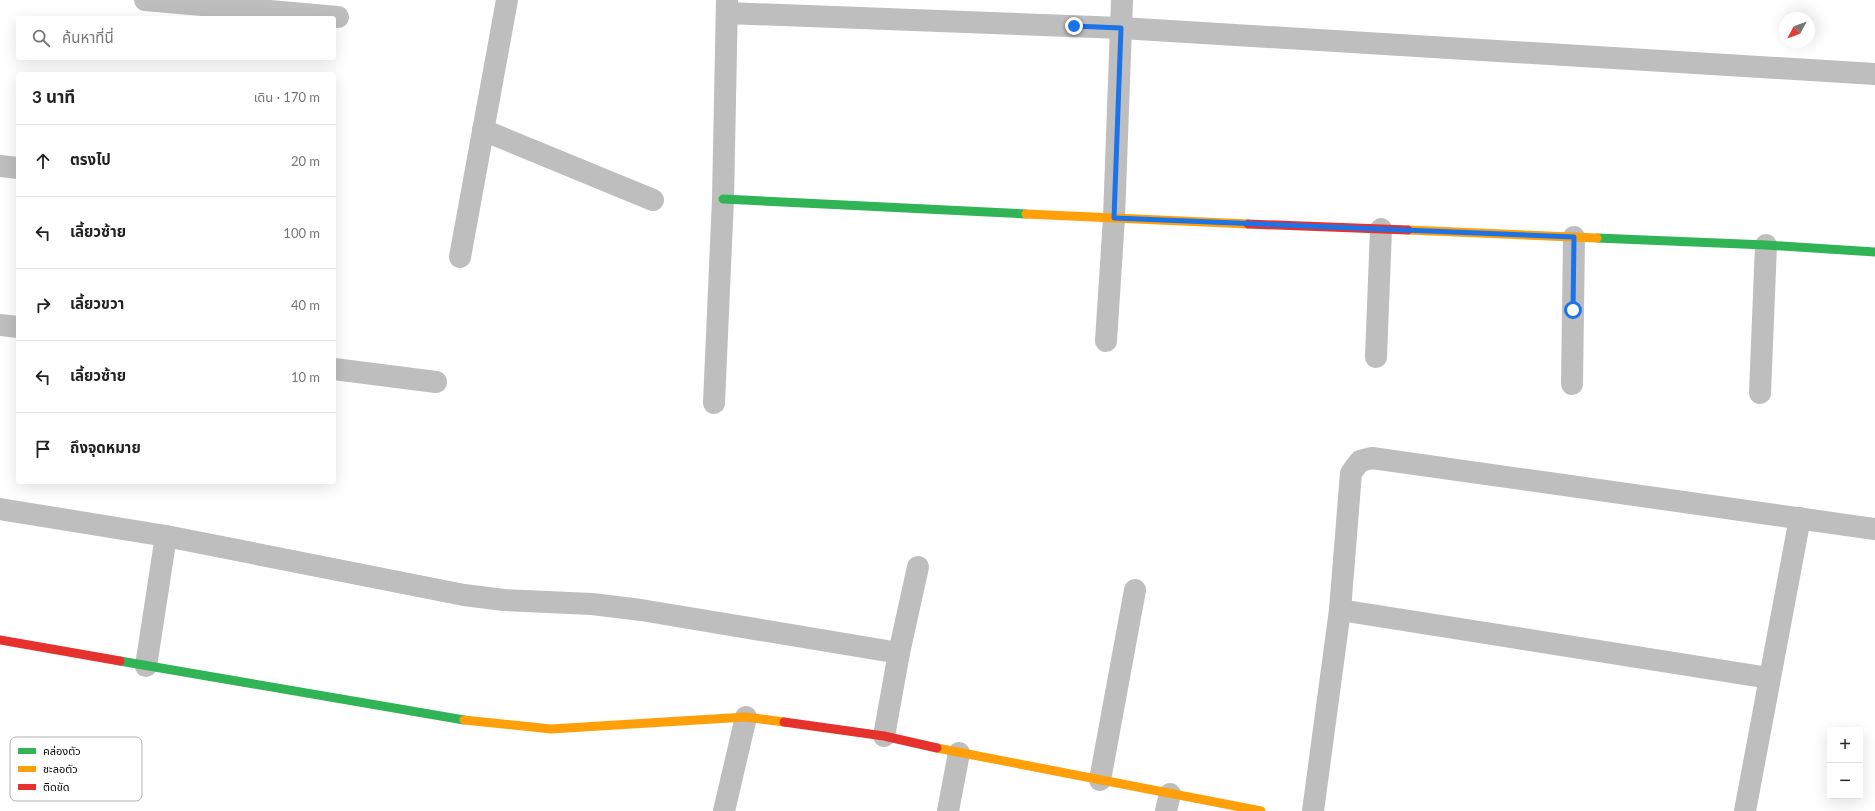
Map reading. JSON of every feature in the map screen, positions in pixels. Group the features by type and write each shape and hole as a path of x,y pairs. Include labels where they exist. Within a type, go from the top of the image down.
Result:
{"street":[{"path":"145,0 338,16"},
{"path":"460,257 507,0"},
{"path":"1106,341 1114,218 1122,0"},
{"path":"714,403 723,199 727,6 1121,28 1875,74"},
{"path":"483,130 653,200"},
{"path":"0,166 16,168"},
{"path":"723,199 1114,218 1766,245 1875,252"},
{"path":"1376,357 1381,229"},
{"path":"1572,384 1574,237"},
{"path":"1760,393 1766,245"},
{"path":"0,324 16,327"},
{"path":"336,369 436,382"},
{"path":"1314,811 1340,610 1351,473 1360,461 1372,458 1875,529"},
{"path":"0,509 166,536 464,595 504,600 592,604 634,609 899,653"},
{"path":"1745,811 1800,518"},
{"path":"146,666 166,536"},
{"path":"884,736 899,653 918,567"},
{"path":"1100,780 1135,590"},
{"path":"1340,610 1769,678"},
{"path":"0,640 484,723 551,729 699,722 746,717 884,736 959,753 1100,780 1168,803 1261,811"},
{"path":"724,811 746,717"},
{"path":"948,811 959,753"}],"traffic: fast":[{"path":"723,199 1026,214"},
{"path":"1597,238 1766,245 1875,252"},
{"path":"120,661 464,720"}],"traffic: slow":[{"path":"1026,214 1248,224"},
{"path":"1408,230 1597,238"},
{"path":"464,720 551,729 746,717 784,722"},
{"path":"937,748 1261,811"}],"traffic: jam":[{"path":"1248,224 1408,230"},
{"path":"0,640 120,661"},
{"path":"784,722 884,736 937,748"}],"route":[{"path":"1074,26 1121,28 1114,218 1574,237 1573,310"}]}
